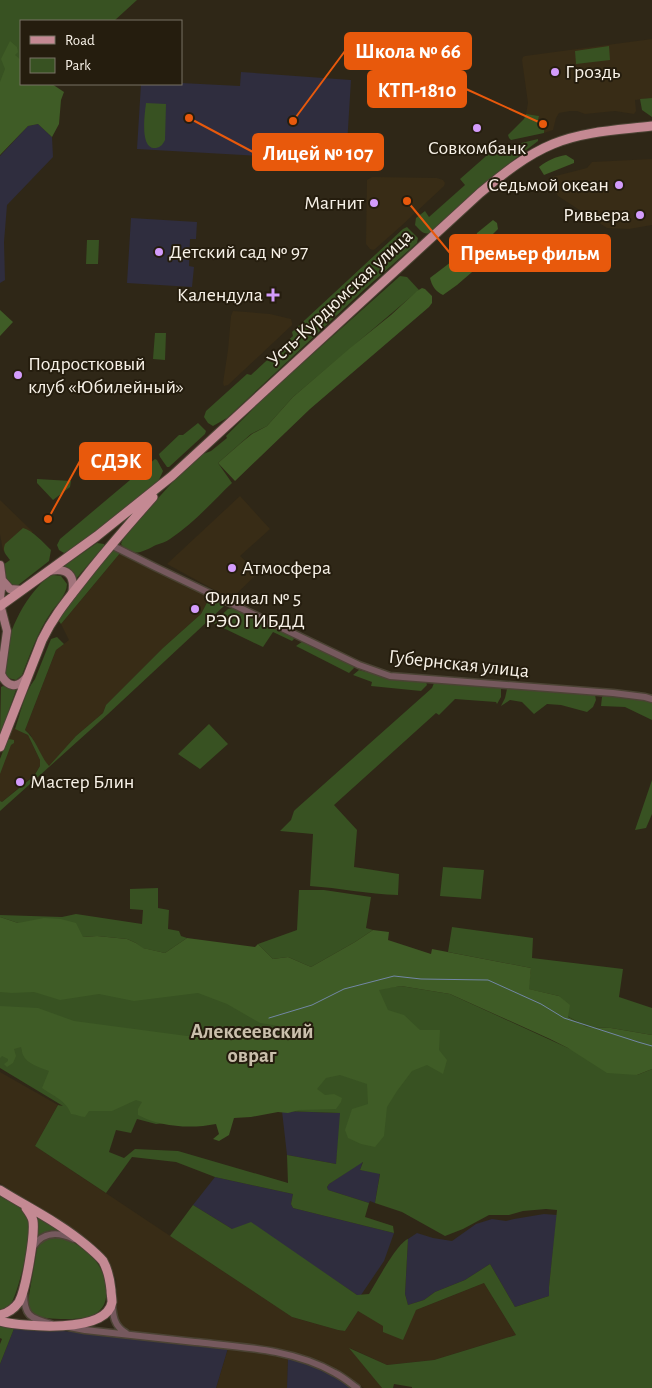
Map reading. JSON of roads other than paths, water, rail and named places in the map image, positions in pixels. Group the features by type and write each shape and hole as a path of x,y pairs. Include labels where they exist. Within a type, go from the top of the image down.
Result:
{"main road":[{"name":"Усть-Курдюмская улица","path":"0,605 97,536 172,476 473,199 505,173 530,156 564,140 652,126"},
{"name":"Усть-Курдюмская улица","path":"0,747 50,624 59,609 111,544 172,476"},
{"path":"0,565 2,580 0,598"},
{"path":"49,571 59,569 69,574 73,582 72,594"},
{"path":"2,580 10,589 22,590"},
{"path":"0,605 7,631 0,671 2,678 10,684 17,685 21,684 29,674"},
{"path":"0,1190 64,1227 102,1260 110,1280 112,1302 109,1308 98,1318 79,1325 62,1326 0,1322"},
{"path":"0,1315 14,1308 20,1300 32,1249 33,1222 22,1204"}],"street":[{"name":"Губернская улица","path":"111,544 359,665 382,674 424,679 613,693 652,699"},
{"path":"32,1249 38,1240 46,1235 54,1234 68,1236 88,1247"},
{"path":"24,1287 24,1306 35,1320 85,1330 246,1347 280,1353 326,1368 357,1388"},
{"path":"112,1302 117,1326 129,1335"}],"waterway":[{"path":"269,1018 312,1005 344,989 394,976 421,979 488,980 541,1004 564,1018 652,1046"}],"place":[{"name":"Гроздь","path":"555,72"},
{"name":"Лицей № 107","path":"189,118"},
{"name":"Школа № 66","path":"293,121"},
{"name":"КТП-1810","path":"543,124"},
{"name":"Совкомбанк","path":"477,128"},
{"name":"Седьмой океан","path":"619,185"},
{"name":"Премьер фильм","path":"407,201"},
{"name":"Магнит","path":"374,203"},
{"name":"Ривьера","path":"640,215"},
{"name":"Детский сад № 97","path":"159,252"},
{"name":"Календула","path":"273,295"},
{"name":"Подростковый клуб «Юбилейный»","path":"18,375"},
{"name":"СДЭК","path":"48,519"},
{"name":"Атмосфера","path":"232,568"},
{"name":"Филиал № 5 РЭО ГИБДД","path":"195,609"},
{"name":"Мастер Блин","path":"20,782"}],"district":[{"name":"Алексеевский овраг","path":"252,1043"}]}
